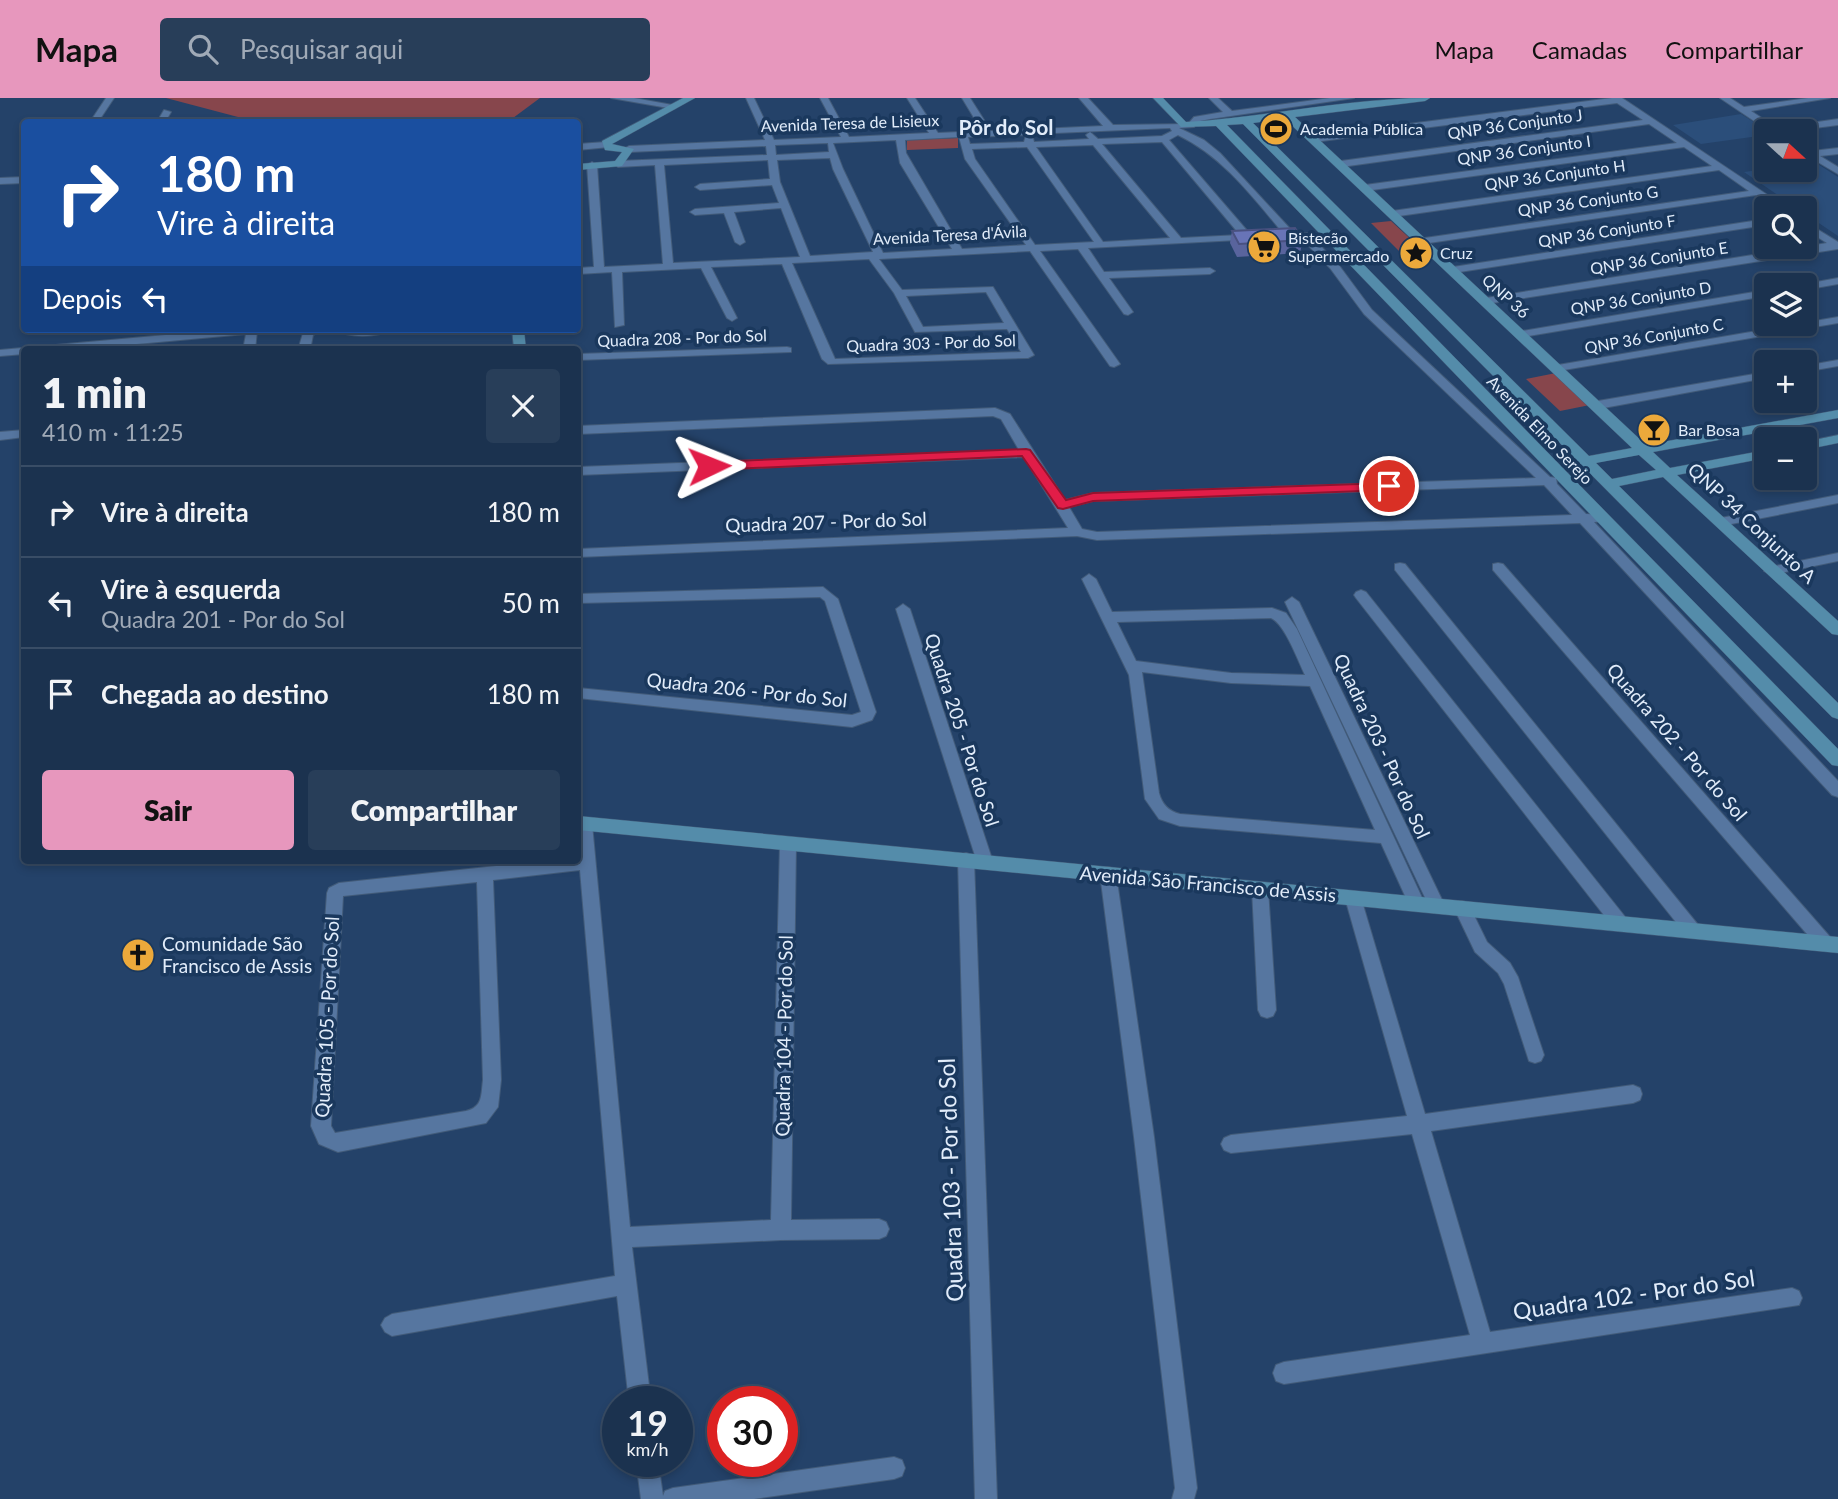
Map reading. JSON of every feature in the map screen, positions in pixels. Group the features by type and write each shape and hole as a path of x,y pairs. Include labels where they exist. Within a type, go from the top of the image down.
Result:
{"street":[{"path":"96,119 110,98"},
{"path":"615,98 674,106"},
{"path":"581,147 606,144 690,98"},
{"path":"750,98 770,142 775,182 806,258"},
{"path":"824,98 846,139"},
{"path":"911,98 935,136"},
{"path":"966,98 988,133"},
{"path":"1083,98 1110,128"},
{"path":"1158,98 1181,127 1204,144 1246,185 1280,236"},
{"path":"1213,98 1225,123"},
{"path":"1279,98 1288,111"},
{"path":"965,147 1164,139 1197,119 1225,123 1350,98"},
{"path":"1181,127 1245,121 1288,111 1425,98"},
{"path":"1724,98 1756,119"},
{"path":"1741,110 1826,98"},
{"path":"1314,139 1618,99 1765,196"},
{"name":"QNP 36","path":"1288,111 1392,214 1670,473"},
{"path":"163,119 167,112"},
{"name":"Avenida Elmo Serejo","path":"1245,121 1373,252 1838,713"},
{"name":"QNP 36 Conjunto J","path":"1341,163 1652,121"},
{"path":"1817,125 1838,122"},
{"name":"Avenida Elmo Serejo","path":"1225,123 1356,267 1838,760"},
{"name":"Avenida Teresa de Lisieux","path":"606,144 629,149 1181,127"},
{"path":"1086,129 1093,141 1178,241"},
{"path":"1029,131 1030,144 1100,244"},
{"path":"963,134 970,159 1114,364"},
{"path":"900,137 902,158 958,250"},
{"path":"1164,139 1247,237"},
{"name":"Quadra 303 - Por do Sol","path":"830,140 832,155 875,255 916,327 921,331 1012,326"},
{"name":"QNP 36 Conjunto I","path":"1365,188 1688,144"},
{"path":"618,164 629,149"},
{"path":"1817,152 1838,151"},
{"path":"581,167 832,155"},
{"path":"1817,158 1838,172"},
{"path":"659,162 668,266"},
{"path":"592,165 598,270"},
{"name":"QNP 36 Conjunto H","path":"1392,214 1722,167"},
{"path":"0,181 21,180"},
{"path":"700,187 775,182"},
{"name":"QNP 36 Conjunto G","path":"1422,241 1759,192"},
{"path":"695,212 785,205"},
{"path":"728,209 740,242"},
{"name":"QNP 36 Conjunto F","path":"1453,270 1754,224"},
{"name":"Avenida Teresa d'Ávila","path":"581,271 1325,233"},
{"path":"1817,233 1837,246"},
{"path":"1304,235 1334,266 1368,312 1548,481 1838,791"},
{"path":"1080,245 1128,312"},
{"name":"QNP 36 Conjunto E","path":"1486,302 1837,246"},
{"path":"1345,255 1363,258 1373,252"},
{"name":"Quadra 303 - Por do Sol","path":"785,260 828,359 832,362 1027,356 1029,353 989,289 899,293"},
{"name":"Quadra 208 - Por do Sol","path":"704,264 732,318"},
{"path":"1334,266 1387,265"},
{"name":"Quadra 208 - Por do Sol","path":"617,269 619,325"},
{"path":"1101,275 1210,271"},
{"path":"1817,285 1838,281"},
{"name":"QNP 36 Conjunto D","path":"1522,334 1754,295"},
{"name":"QNP 36 Conjunto C","path":"1558,368 1838,320"},
{"path":"77,346 222,333"},
{"path":"0,352 21,351"},
{"name":"Quadra 208 - Por do Sol","path":"581,357 787,351"},
{"path":"1817,367 1838,363"},
{"path":"1598,405 1754,377"},
{"path":"581,430 995,412 1006,417 1026,453 1063,505 1077,532"},
{"path":"1583,461 1838,414"},
{"path":"0,436 21,434"},
{"path":"1817,443 1838,439"},
{"path":"581,471 1026,453"},
{"path":"1606,484 1754,456"},
{"name":"QNP 34 Conjunto A","path":"1670,473 1771,571 1835,623"},
{"path":"1063,505 1093,497 1564,480"},
{"path":"1721,522 1838,499"},
{"name":"Quadra 207 - Por do Sol","path":"581,553 1077,532 1097,537 1601,518"},
{"path":"1771,571 1838,557"},
{"path":"1401,567 1693,930"},
{"name":"Quadra 202 - Por do Sol","path":"1498,567 1832,944"},
{"path":"1089,579 1140,691 1151,793 1154,805 1161,813 1180,820 1386,837"},
{"name":"Quadra 206 - Por do Sol","path":"581,599 823,592 831,599 869,712 867,716 852,721 581,693"},
{"path":"1361,596 1620,923"},
{"name":"Quadra 203 - Por do Sol","path":"1292,602 1437,906"},
{"name":"Quadra 205 - Por do Sol","path":"903,609 975,861"},
{"path":"1107,617 1277,614 1290,629 1417,904"},
{"path":"1130,665 1231,678 1315,681"},
{"path":"581,824 638,1386"},
{"name":"Avenida São Francisco de Assis","path":"581,824 1832,944"},
{"name":"Quadra 104 - Por do Sol","path":"781,1230 788,843"},
{"name":"Quadra 103 - Por do Sol","path":"975,861 986,1499"},
{"name":"Quadra 105 - Por do Sol","path":"581,864 586,863"},
{"name":"Quadra 105 - Por do Sol","path":"485,874 492,1080 489,1107 479,1117 466,1120 338,1143 328,1141 322,1134 321,1126 335,892 485,874 577,864"},
{"path":"1108,874 1151,1190 1184,1472 1183,1499"},
{"path":"1261,889 1267,1010"},
{"path":"1353,898 1483,1343"},
{"path":"1462,908 1481,947 1504,968 1512,982 1535,1055"},
{"path":"1231,1144 1419,1124 1633,1094"},
{"path":"621,1237 878,1229"},
{"path":"392,1325 626,1284"},
{"name":"Quadra 102 - Por do Sol","path":"1284,1373 1792,1298"},
{"path":"673,1499 894,1468"},
{"path":"649,1477 652,1499"}],"shaded area":[{"path":"166,98 540,98 509,119 246,119"},
{"path":"1741,114 1754,122 1754,137 1701,144 1673,125"},
{"path":"958,138 958,148 907,150 907,140"},
{"path":"1817,164 1838,177 1838,236 1817,222 1817,196 1779,196 1759,182 1817,182"},
{"path":"1754,171 1754,179 1744,172"},
{"path":"1391,221 1429,256 1408,260 1371,223"},
{"path":"1556,373 1590,405 1560,411 1526,379"}],"building":[{"path":"1295,228 1303,240 1239,244 1232,231"}],"place":[{"name":"Academia Pública","path":"1276,129"},
{"name":"Bistecão Supermercado","path":"1264,247"},
{"name":"Cruz","path":"1416,253"},
{"name":"Bar Bosa","path":"1654,430"},
{"name":"Comunidade São Francisco de Assis","path":"138,955"}],"district":[{"name":"Pôr do Sol","path":"1006,128"}],"route":[{"path":"709,466 1026,453 1063,505 1093,497 1389,486"}]}
